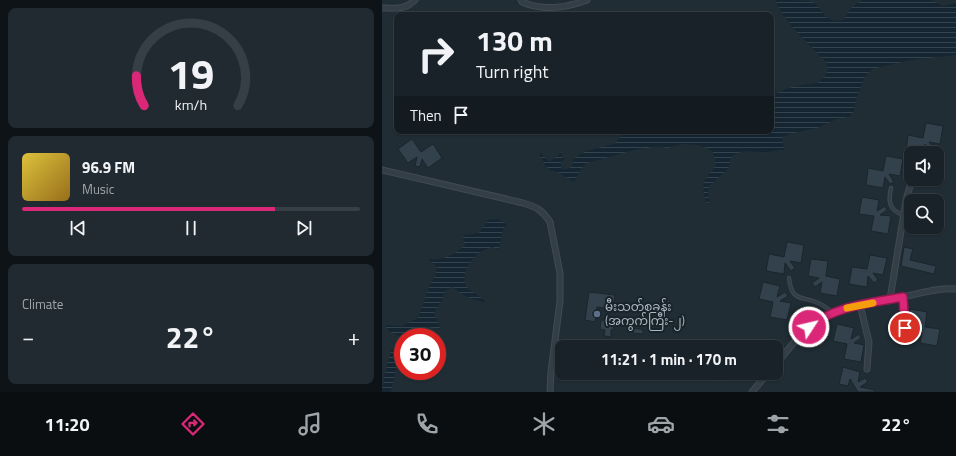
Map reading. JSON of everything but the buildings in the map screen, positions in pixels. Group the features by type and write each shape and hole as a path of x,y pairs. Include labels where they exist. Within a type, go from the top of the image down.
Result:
{"street":[{"path":"382,8 404,8 415,0"},
{"path":"521,0 532,7 541,8 574,5 587,0"},
{"path":"382,170 523,203 542,210 550,222 560,273 560,302 551,372 550,392"},
{"path":"890,299 903,215 910,186"},
{"path":"783,356 809,327 819,319 833,312 860,305 937,290 956,289"},
{"path":"860,305 869,342 867,369"},
{"path":"752,392 762,380"}],"lane":[{"path":"891,188 889,197 890,205 896,213 903,215"},
{"path":"789,278 792,292 796,296 818,303 833,312"},
{"path":"903,297 905,328"}],"water":[{"path":"775,0 810,1 819,7 827,18 836,21 843,20 850,9 862,0 931,0 943,6 956,3 956,55 910,60 872,69 864,78 856,100 854,111 849,117 837,119 817,128 789,134 782,138 784,150 764,152 744,151 732,156 728,169 709,186 708,194 710,205 706,202 703,184 716,165 713,152 707,148 696,145 683,144 667,148 659,146 634,150 587,163 584,165 574,182 558,172 550,170 545,165 540,155 541,153 548,161 551,161 562,152 562,158 566,158 561,162 561,168 564,170 570,168 573,164 573,159 586,151 614,144 624,134 774,134 774,96 783,90 796,86 818,83 825,76 828,70 826,62 794,29 783,15"},
{"path":"498,219 507,224 503,229 499,248 497,249 492,247 480,252 466,269 464,280 469,289 486,302 468,297 452,287 445,291 442,300 434,313 441,328 394,328 394,334 390,332 385,326 402,326 418,318 430,285 436,275 437,267 428,259 443,258 457,252 465,245 463,239 464,235 479,233 488,220"},
{"path":"394,348 394,378 391,392 382,392 384,377 391,351"}],"slow traffic":[{"path":"847,308 873,303"}],"place":[{"name":"မီးသတ်စခန်း (အကွက်ကြီး-၂)","path":"597,314"}],"route":[{"path":"809,327 819,319 833,312 903,297 905,328"}]}
